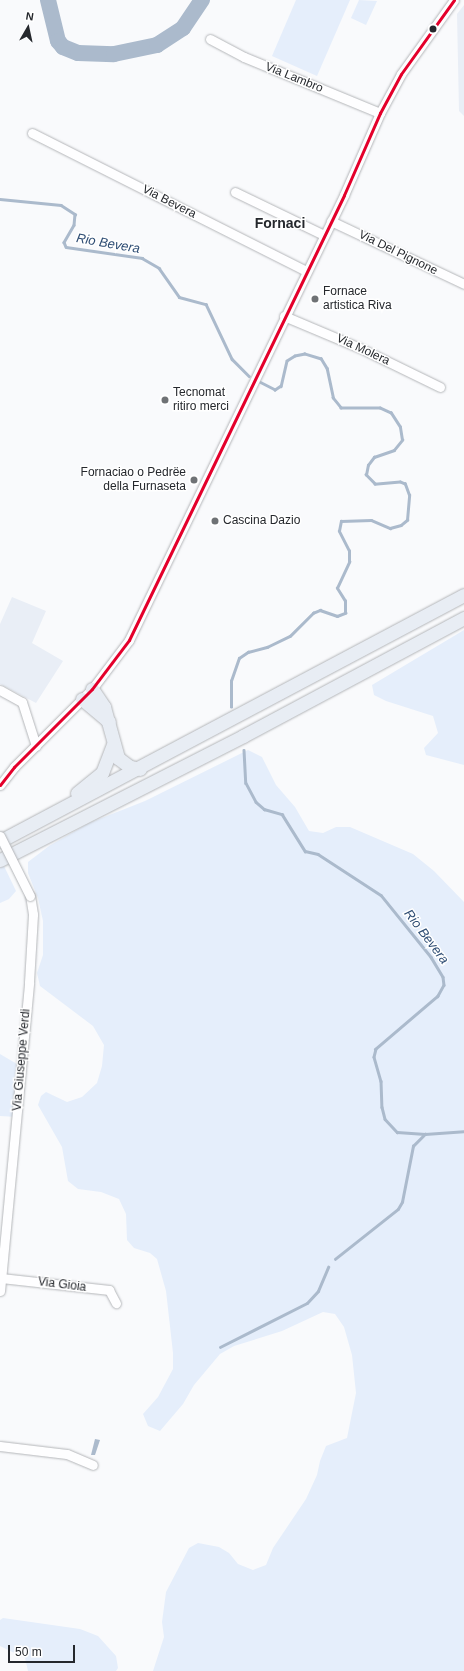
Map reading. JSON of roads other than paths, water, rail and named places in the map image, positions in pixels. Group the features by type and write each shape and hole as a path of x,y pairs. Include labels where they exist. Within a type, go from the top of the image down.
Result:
{"highway":[{"path":"0,841 140,769 464,595"},
{"path":"0,860 243,736 464,618"},
{"path":"92,689 104,706 109,722 113,745 124,764 140,769"},
{"path":"82,699 109,722"},
{"path":"0,836 94,782 106,767 113,745"}],"street":[{"path":"0,784 92,689 129,640 153,595 284,316 331,221 380,113 401,74 454,0"},
{"name":"Via Lambro","path":"210,39 244,58 380,113"},
{"name":"Via Bevera","path":"32,133 306,271"},
{"path":"235,192 324,234"},
{"name":"Via Del Pignone","path":"331,221 464,284"},
{"name":"Via Molera","path":"284,316 360,348 440,387"},
{"path":"0,690 22,702 36,746"},
{"name":"Via Giuseppe Verdi","path":"0,836 30,896 33,914 29,974 0,1291"},
{"name":"Via Gioia","path":"1,1278 109,1290 116,1303"},
{"path":"0,1446 67,1454 93,1465"}],"water":[{"path":"95,1439 100,1440 95,1455 91,1455"}],"waterway":[{"path":"48,0 58,41 63,47 78,53 114,54 157,45 183,28 202,0"},
{"name":"Rio Bevera","path":"0,199 61,205 75,214 74,225 64,242 66,247 142,258 159,268 179,297 206,304 232,359 249,376"},
{"name":"Rio Bevera","path":"231,707 231,681 239,658 248,652 267,647 290,636 313,613 320,610 337,616 345,613 345,601 337,588 349,562 349,551 339,531 341,521 371,520 390,528 401,525 407,520 409,495 405,484 400,482 375,484 366,475 368,465 374,457 394,450 402,440 400,427 391,413 380,408 341,408 333,398 327,369 321,359 305,354 295,356 287,361 281,386 275,390 261,383"},
{"name":"Rio Bevera","path":"244,750 246,783 256,802 264,809 282,814 305,851 318,854 381,895 431,957 443,977 444,985 438,996 376,1049 374,1057 381,1081 382,1107 385,1119 397,1132 425,1134 464,1131"},
{"path":"335,1259 398,1209 402,1202 413,1146 425,1134"},
{"path":"220,1347 307,1303 318,1291 328,1267"}],"place":[{"name":"Fornace artistica Riva","path":"315,299"},
{"name":"Tecnomat ritiro merci","path":"165,400"},
{"name":"Fornaciao o Pedrëe della Furnaseta","path":"194,480"},
{"name":"Cascina Dazio","path":"215,521"}],"district":[{"name":"Fornaci","path":"280,223"}]}
